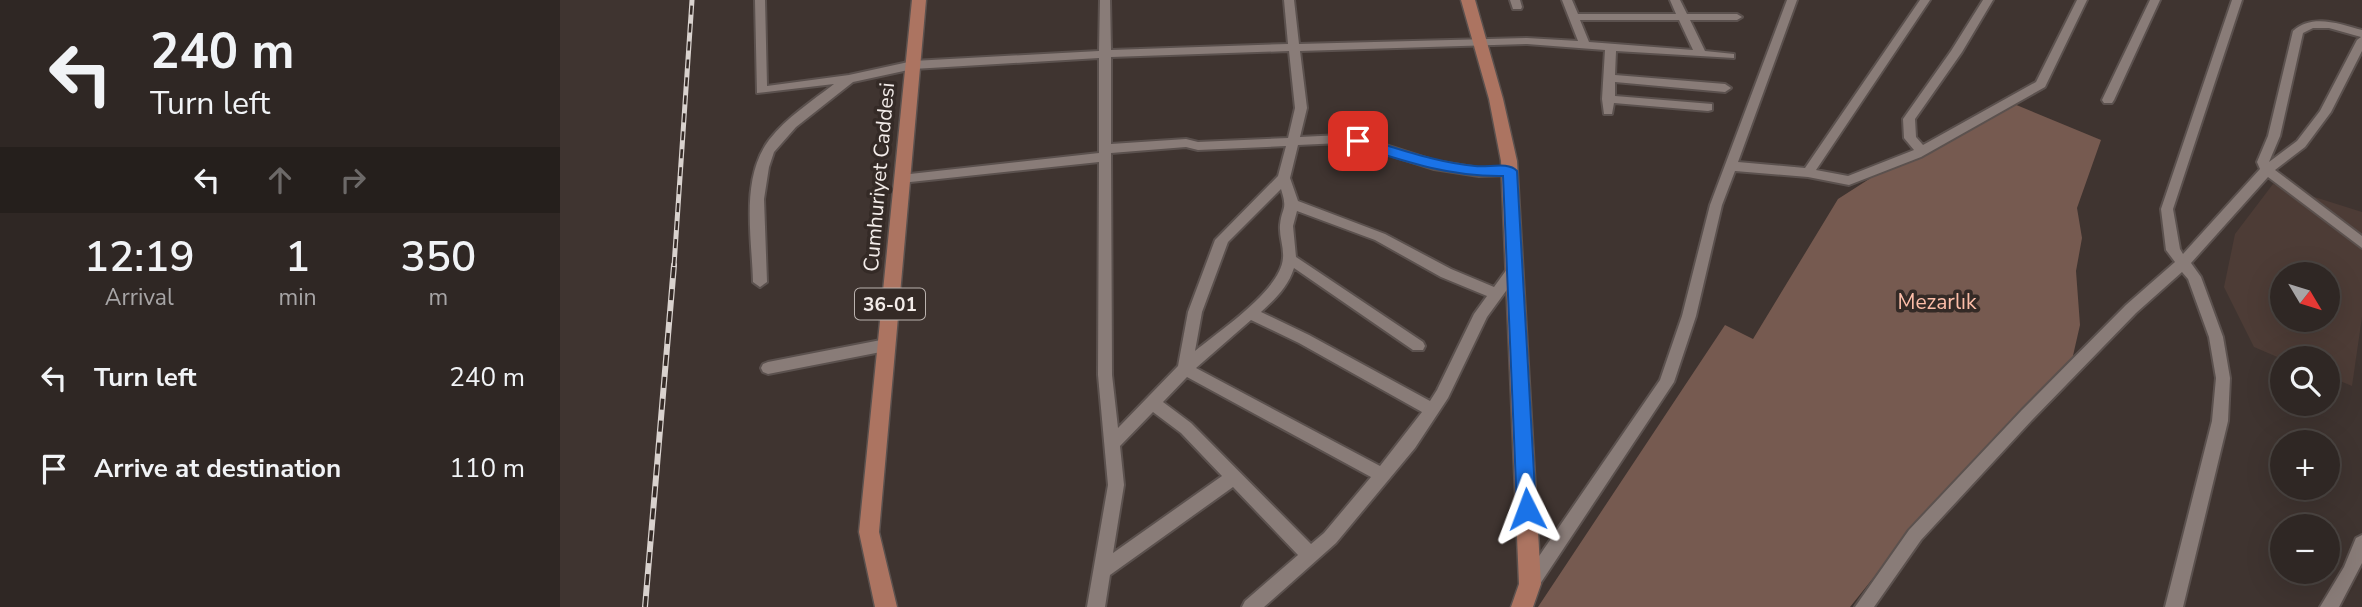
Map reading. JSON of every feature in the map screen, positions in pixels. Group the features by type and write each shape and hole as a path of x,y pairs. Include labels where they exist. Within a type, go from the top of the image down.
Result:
{"main road":[{"name":"Cumhuriyet Caddesi","path":"883,606 869,532 919,0"},
{"path":"1468,0 1496,99 1510,171 1530,584 1522,607"}],"street":[{"path":"760,0 761,90 849,79 913,65 1105,54 1480,42 1585,45 1730,56"},
{"path":"1096,607 1116,485 1114,442 1105,375 1105,0"},
{"path":"1185,369 1195,312 1222,240 1284,177 1301,108 1289,0"},
{"path":"1567,0 1585,45"},
{"path":"1675,0 1701,54"},
{"path":"1530,584 1667,382 1689,316 1716,205 1792,0"},
{"path":"1808,173 1925,0"},
{"path":"1922,151 1910,138 1909,119 1956,52 1988,0"},
{"path":"1730,166 1808,173 1849,181 1922,151 2041,84 2082,0"},
{"path":"2108,100 2155,0"},
{"path":"2175,607 2223,399 2222,367 2216,337 2194,277 2173,250 2167,220 2168,198 2189,146 2237,0"},
{"path":"1573,17 1737,17"},
{"path":"2362,34 2320,24 2306,26 2298,31 2274,136 2264,160 2267,170 2362,243"},
{"path":"1864,607 1915,535 2106,334 2183,263 2267,170 2301,144 2314,129 2362,40"},
{"path":"1611,47 1608,105 1708,107"},
{"path":"1609,78 1725,88"},
{"path":"760,282 759,181 768,150 815,104 849,79"},
{"path":"901,179 1186,143 1198,146 1350,140 1434,165 1479,172 1510,171"},
{"path":"1114,442 1185,369 1271,295 1284,277 1290,258 1286,226 1292,204 1284,177"},
{"path":"1292,204 1380,237 1446,273 1496,294"},
{"path":"1290,258 1418,346"},
{"path":"1251,607 1330,538 1382,475 1443,394 1480,314 1515,269"},
{"path":"1250,313 1304,339 1432,410"},
{"path":"768,368 886,345"},
{"path":"1185,369 1382,475"},
{"path":"1153,402 1186,428 1310,555"},
{"path":"1102,571 1234,477"},
{"path":"2329,607 2350,572 2362,543"}],"shaded area":[{"path":"2273,184 2362,212 2362,317 2352,386 2340,381 2340,346 2270,346 2270,354 2254,347 2224,287 2235,234"}],"green space":[{"name":"Mezarlık","path":"2014,104 2101,140 2077,208 2082,238 2076,271 2080,325 2072,360 1882,567 1850,607 1538,607 1725,325 1753,339 1838,199 1877,174"}],"railway":[{"path":"674,266 692,0"},
{"path":"645,607 674,265"}],"route":[{"path":"1358,141 1417,161 1451,169 1510,171 1527,509"}]}
